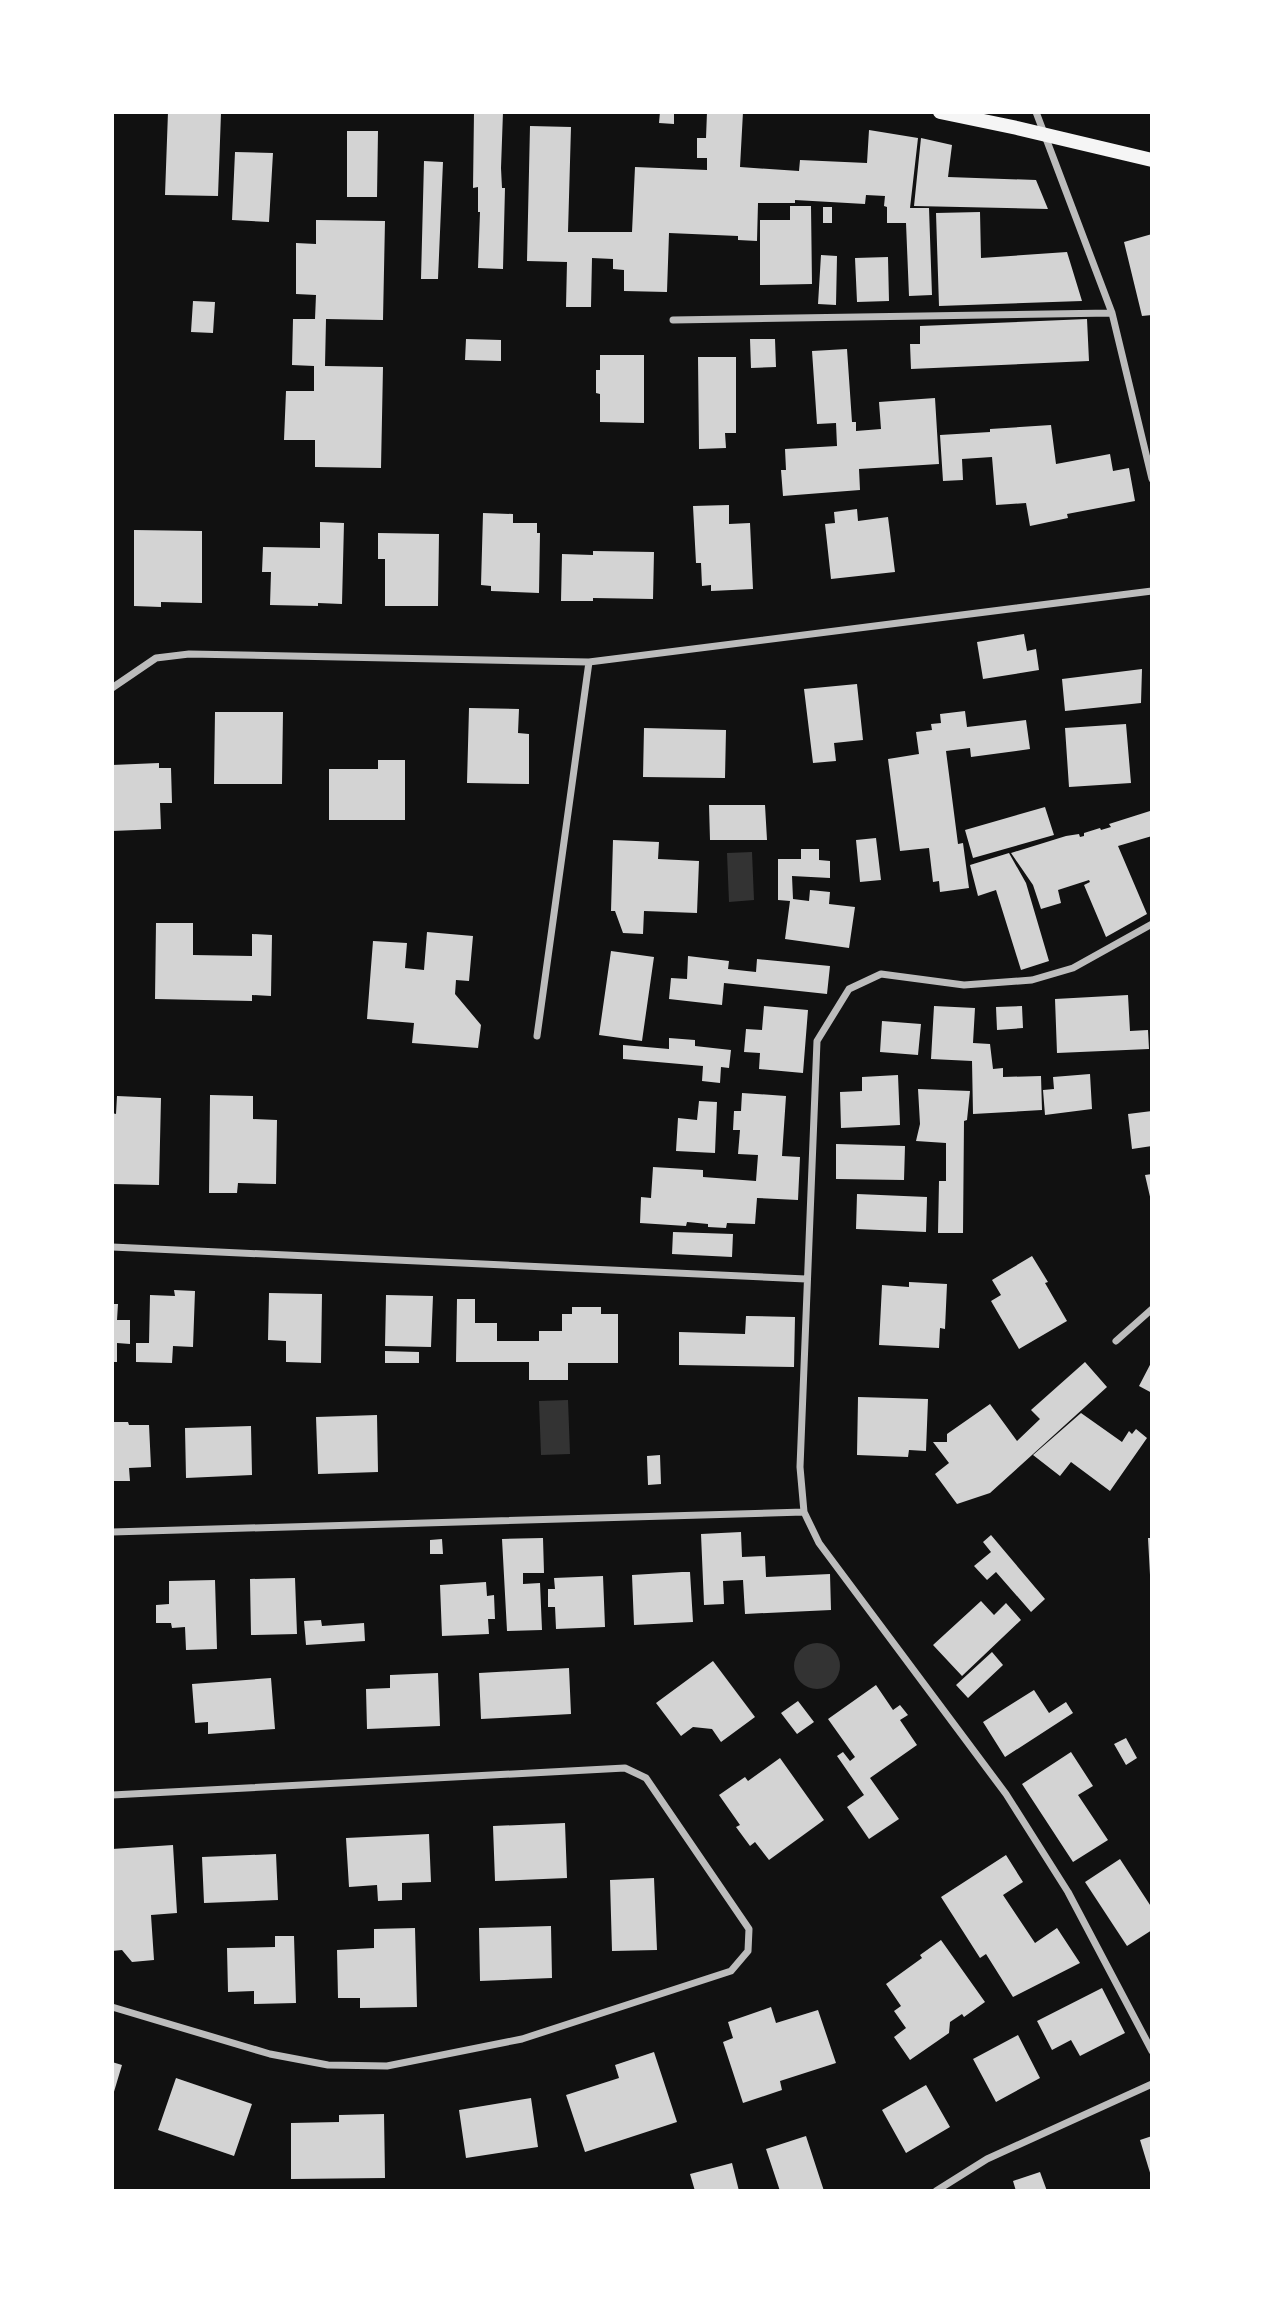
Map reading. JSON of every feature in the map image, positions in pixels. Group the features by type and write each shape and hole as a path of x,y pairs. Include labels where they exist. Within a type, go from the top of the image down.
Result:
{"main road":[{"path":"940,112 1152,160"}],"street":[{"path":"1036,112 1112,313 1152,479"},
{"path":"673,320 1112,313"},
{"path":"112,688 156,658 189,654 589,662 1152,591"},
{"path":"537,1036 589,662"},
{"path":"1152,924 1073,968 1032,980 964,985 881,974 849,989 817,1041 800,1467 804,1512 820,1543 1006,1794 1068,1892 1152,2051"},
{"path":"112,1247 806,1279"},
{"path":"1116,1341 1152,1309"},
{"path":"112,1532 804,1512"},
{"path":"112,1795 625,1768 646,1778 749,1929 748,1951 731,1971 522,2039 387,2066 328,2065 270,2054 112,2007"},
{"path":"936,2191 987,2159 1152,2084"}],"shaded area":[{"path":"752,852 754,900 729,902 727,853"},
{"path":"568,1400 570,1454 541,1455 539,1401"},
{"path":"817,1643 833,1650 840,1666 833,1682 817,1689 801,1682 794,1666 801,1650"}],"building":[{"path":"168,112 221,113 218,196 165,195"},
{"path":"474,112 503,112 503,269 478,268 480,212 478,187 473,188"},
{"path":"660,112 674,112 674,124 659,123"},
{"path":"707,112 743,112 740,167 799,171 800,160 867,163 869,130 918,138 910,208 929,208 932,295 909,296 906,223 887,223 885,196 866,195 865,204 795,200 795,203 758,203 757,241 738,240 738,236 669,233 667,292 624,291 624,270 613,269 613,259 592,258 591,307 566,307 567,262 527,261 530,126 571,127 568,232 632,232 635,167 707,170 707,158 697,158 697,138 706,138"},
{"path":"347,131 378,131 377,197 347,197"},
{"path":"921,138 952,145 948,177 1036,180 1048,209 914,206"},
{"path":"235,152 273,153 269,222 232,220"},
{"path":"424,161 443,162 438,279 421,279"},
{"path":"790,206 811,206 812,284 760,285 760,220 790,220"},
{"path":"823,207 832,207 832,223 823,223"},
{"path":"980,212 981,258 1067,252 1082,301 939,306 936,213"},
{"path":"316,220 385,221 383,320 326,319 325,366 383,367 381,468 315,467 315,440 284,440 286,391 314,391 314,366 292,365 293,319 315,319 316,295 296,294 296,243 316,244"},
{"path":"1152,234 1152,315 1142,316 1124,242"},
{"path":"821,255 837,256 836,305 818,304"},
{"path":"888,257 889,301 857,302 855,258"},
{"path":"193,301 215,302 213,333 191,332"},
{"path":"1087,319 1089,361 911,369 910,344 920,344 920,326"},
{"path":"466,339 501,340 501,361 465,360"},
{"path":"750,339 775,339 776,367 751,368"},
{"path":"847,349 852,422 856,422 856,431 881,429 879,402 935,398 939,464 859,469 860,490 783,496 781,470 786,470 785,449 837,446 836,423 817,424 812,351"},
{"path":"600,355 644,355 644,423 600,422 600,394 596,393 596,370 600,370"},
{"path":"698,357 736,357 736,433 725,433 726,448 699,449"},
{"path":"1051,425 1056,464 1110,454 1113,471 1129,468 1135,501 1067,514 1068,518 1030,526 1026,503 996,505 992,457 962,459 963,480 943,481 940,435"},
{"path":"729,505 729,524 750,523 753,589 711,591 711,585 702,586 701,563 696,563 693,506"},
{"path":"857,509 858,521 888,517 895,572 831,579 825,524 835,523 834,512"},
{"path":"483,513 513,514 513,523 537,523 537,533 540,533 539,593 491,591 491,586 481,585"},
{"path":"320,522 344,523 342,604 270,605 271,572 262,572 263,547 320,548"},
{"path":"134,530 202,531 202,603 161,602 161,607 134,606"},
{"path":"378,533 439,534 438,606 385,606 385,559 378,559"},
{"path":"593,551 654,552 653,599 593,598 593,601 561,601 562,554 593,555"},
{"path":"1024,634 1027,651 1036,649 1039,670 983,679 977,642"},
{"path":"1142,669 1141,703 1065,711 1062,679"},
{"path":"857,684 863,740 834,743 836,761 813,763 804,689"},
{"path":"469,708 519,709 518,733 529,734 529,784 467,783"},
{"path":"965,711 967,727 1026,720 1030,749 971,757 970,748 946,751 958,844 963,843 969,888 940,892 939,881 933,882 929,848 900,851 888,759 919,754 916,732 932,730 931,724 941,723 940,714"},
{"path":"215,712 283,712 282,784 214,784"},
{"path":"1126,724 1131,783 1069,787 1065,728"},
{"path":"644,728 726,730 725,778 643,777"},
{"path":"378,760 405,760 405,820 329,820 329,769 378,769"},
{"path":"159,763 159,768 171,768 172,803 160,803 161,829 112,831 112,765"},
{"path":"709,805 765,805 767,840 710,840"},
{"path":"1045,807 1054,835 973,858 965,830"},
{"path":"1150,811 1152,836 1118,846 1147,914 1106,937 1084,885 1090,882 1089,880 1058,890 1061,903 1041,909 1033,885 1011,853 1066,836 1084,836 1084,833 1111,827 1109,824"},
{"path":"876,838 881,880 860,882 856,840"},
{"path":"613,840 659,842 658,859 699,861 697,913 644,911 643,934 623,933 615,911 611,911"},
{"path":"801,849 819,849 819,860 830,861 830,878 792,876 793,899 809,901 810,890 830,892 829,904 855,907 849,948 785,939 790,901 778,900 778,859 801,859"},
{"path":"1009,853 1026,883 1049,961 1021,970 996,890 978,896 970,865"},
{"path":"156,923 193,923 193,955 252,956 252,934 272,935 271,996 252,995 252,1001 155,999"},
{"path":"427,932 473,936 469,981 456,980 455,994 481,1025 478,1048 412,1043 414,1023 367,1019 373,941 407,943 405,968 424,970"},
{"path":"611,951 654,957 642,1041 599,1035"},
{"path":"688,956 729,961 728,969 756,972 757,959 830,966 827,994 724,983 722,1005 669,999 671,978 687,979"},
{"path":"1128,995 1130,1031 1148,1030 1149,1049 1057,1053 1055,999"},
{"path":"764,1006 808,1010 803,1073 759,1069 760,1053 744,1052 746,1029 762,1030"},
{"path":"934,1006 975,1008 973,1043 990,1044 993,1069 1003,1068 1003,1077 1041,1076 1042,1110 973,1114 972,1061 931,1059"},
{"path":"1022,1006 1023,1028 997,1030 996,1007"},
{"path":"882,1021 921,1024 918,1055 880,1052"},
{"path":"669,1038 695,1040 695,1046 731,1050 729,1068 721,1067 720,1083 702,1081 703,1066 623,1059 623,1045 669,1049"},
{"path":"1090,1074 1092,1109 1045,1115 1043,1090 1054,1089 1053,1077"},
{"path":"898,1075 900,1125 841,1128 840,1092 862,1091 862,1077"},
{"path":"918,1089 970,1091 967,1120 964,1121 963,1233 938,1233 939,1181 946,1181 946,1143 916,1141 920,1124"},
{"path":"742,1093 786,1096 782,1156 800,1157 798,1200 757,1198 755,1224 727,1223 726,1228 687,1222 686,1226 640,1223 641,1197 651,1198 653,1167 703,1170 703,1177 756,1181 758,1155 738,1154 740,1130 733,1130 734,1111 741,1111"},
{"path":"210,1095 253,1096 253,1119 277,1120 276,1184 238,1183 237,1193 209,1193"},
{"path":"117,1096 161,1098 159,1185 112,1184 112,1113 116,1114"},
{"path":"699,1101 717,1102 715,1153 676,1151 678,1118 697,1120"},
{"path":"1152,1111 1152,1146 1132,1149 1128,1114"},
{"path":"836,1144 905,1146 904,1180 836,1179"},
{"path":"1152,1174 1152,1201 1151,1201 1145,1175"},
{"path":"857,1194 927,1197 926,1232 856,1229"},
{"path":"673,1232 733,1234 732,1257 672,1254"},
{"path":"1032,1256 1067,1321 1019,1349 991,1301 1001,1295 992,1280"},
{"path":"909,1282 947,1284 945,1329 940,1328 939,1348 879,1345 882,1285 909,1287"},
{"path":"174,1290 195,1291 193,1347 173,1346 172,1363 136,1362 136,1343 149,1343 150,1295 175,1296"},
{"path":"269,1293 322,1294 321,1363 286,1362 286,1341 268,1340"},
{"path":"386,1295 433,1296 431,1347 385,1346"},
{"path":"457,1299 475,1299 475,1323 497,1323 497,1341 539,1341 539,1331 562,1331 562,1314 572,1314 572,1307 601,1307 601,1314 618,1314 618,1363 568,1363 568,1380 529,1380 529,1362 456,1362"},
{"path":"112,1304 118,1304 117,1320 130,1320 130,1344 117,1343 117,1362 112,1362"},
{"path":"746,1316 795,1317 794,1367 679,1365 679,1332 745,1334"},
{"path":"385,1351 419,1352 419,1363 385,1363"},
{"path":"1152,1361 1152,1393 1139,1386"},
{"path":"1085,1362 1107,1387 990,1493 957,1504 935,1474 949,1463 933,1442 947,1442 947,1434 990,1404 1017,1441 1040,1419 1031,1410"},
{"path":"858,1397 928,1399 926,1451 909,1450 908,1457 857,1455"},
{"path":"1081,1413 1122,1442 1129,1431 1132,1434 1136,1429 1147,1438 1110,1491 1071,1462 1060,1476 1033,1455"},
{"path":"377,1415 378,1472 318,1474 316,1417"},
{"path":"112,1422 149,1425 151,1467 129,1468 130,1481 112,1481"},
{"path":"251,1426 252,1475 186,1478 185,1428"},
{"path":"660,1455 661,1484 648,1485 647,1456"},
{"path":"741,1532 742,1557 765,1556 766,1577 830,1574 831,1610 745,1614 743,1580 723,1581 724,1604 704,1605 701,1534"},
{"path":"991,1535 1045,1599 1031,1612 996,1572 987,1580 974,1566 991,1552 983,1542"},
{"path":"543,1538 544,1573 523,1573 523,1584 540,1583 542,1630 507,1631 502,1539"},
{"path":"1148,1538 1152,1538 1152,1575 1150,1575"},
{"path":"442,1539 443,1554 430,1554 430,1540"},
{"path":"690,1572 693,1622 634,1625 632,1575"},
{"path":"603,1576 605,1627 556,1629 555,1607 548,1607 548,1589 555,1589 554,1578"},
{"path":"295,1578 297,1634 251,1635 250,1579"},
{"path":"215,1580 217,1649 186,1650 185,1627 172,1628 171,1623 156,1623 156,1605 169,1604 169,1581"},
{"path":"486,1582 487,1596 494,1595 495,1619 488,1619 489,1634 442,1636 440,1585"},
{"path":"981,1601 994,1615 1006,1603 1021,1620 962,1676 933,1645"},
{"path":"321,1620 322,1626 364,1623 365,1641 306,1645 304,1621"},
{"path":"992,1652 1003,1665 968,1698 956,1685"},
{"path":"713,1661 755,1717 721,1742 712,1729 693,1727 681,1736 656,1703"},
{"path":"569,1668 571,1714 481,1719 479,1673"},
{"path":"438,1673 440,1726 367,1729 366,1689 390,1688 390,1675"},
{"path":"271,1678 275,1729 208,1734 208,1722 195,1723 192,1684"},
{"path":"876,1685 893,1710 900,1705 908,1715 900,1720 917,1745 870,1778 899,1819 869,1839 847,1807 864,1795 837,1756 843,1752 850,1761 855,1757 828,1719"},
{"path":"1034,1690 1049,1713 1066,1702 1073,1713 1005,1757 983,1722"},
{"path":"798,1701 814,1722 797,1734 781,1713"},
{"path":"1126,1738 1137,1758 1126,1765 1114,1744"},
{"path":"1071,1752 1093,1786 1078,1795 1108,1840 1073,1862 1022,1784"},
{"path":"780,1758 824,1820 769,1860 755,1842 750,1846 736,1827 740,1825 719,1795 745,1777 748,1781"},
{"path":"565,1823 567,1878 495,1881 493,1826"},
{"path":"429,1834 431,1882 402,1883 402,1900 378,1901 377,1885 349,1887 346,1838"},
{"path":"173,1845 177,1913 151,1915 154,1960 132,1962 122,1950 112,1951 112,1849"},
{"path":"276,1854 278,1900 204,1903 202,1857"},
{"path":"1006,1855 1023,1882 1003,1895 1035,1943 1057,1928 1080,1963 1013,1997 986,1954 980,1958 941,1897"},
{"path":"1120,1859 1152,1908 1152,1930 1127,1946 1085,1882"},
{"path":"654,1878 657,1950 612,1951 610,1880"},
{"path":"551,1926 552,1978 480,1981 479,1928"},
{"path":"415,1928 417,2007 360,2008 360,1998 338,1998 337,1950 374,1948 374,1929"},
{"path":"275,1936 294,1936 296,2003 254,2004 254,1991 228,1992 227,1948 275,1947"},
{"path":"941,1940 985,2002 964,2017 962,2014 950,2022 949,2033 910,2060 894,2037 906,2028 894,2011 901,2006 886,1984 922,1958 920,1955"},
{"path":"1102,1988 1125,2033 1080,2056 1071,2040 1052,2050 1037,2021"},
{"path":"771,2007 776,2023 818,2010 836,2063 780,2081 782,2090 743,2103 723,2042 733,2038 728,2022"},
{"path":"1018,2035 1040,2078 996,2102 973,2059"},
{"path":"654,2052 677,2122 585,2152 566,2095 619,2078 615,2065"},
{"path":"112,2062 122,2065 113,2095 112,2095"},
{"path":"176,2078 252,2104 234,2156 158,2130"},
{"path":"926,2085 950,2127 906,2153 882,2110"},
{"path":"531,2098 538,2147 466,2158 459,2110"},
{"path":"384,2114 385,2178 291,2179 291,2123 339,2122 339,2115"},
{"path":"806,2136 824,2191 780,2191 766,2149"},
{"path":"1152,2136 1152,2176 1151,2176 1140,2140"},
{"path":"732,2163 739,2191 695,2191 690,2174"},
{"path":"1040,2172 1047,2191 1016,2191 1013,2181"}]}
